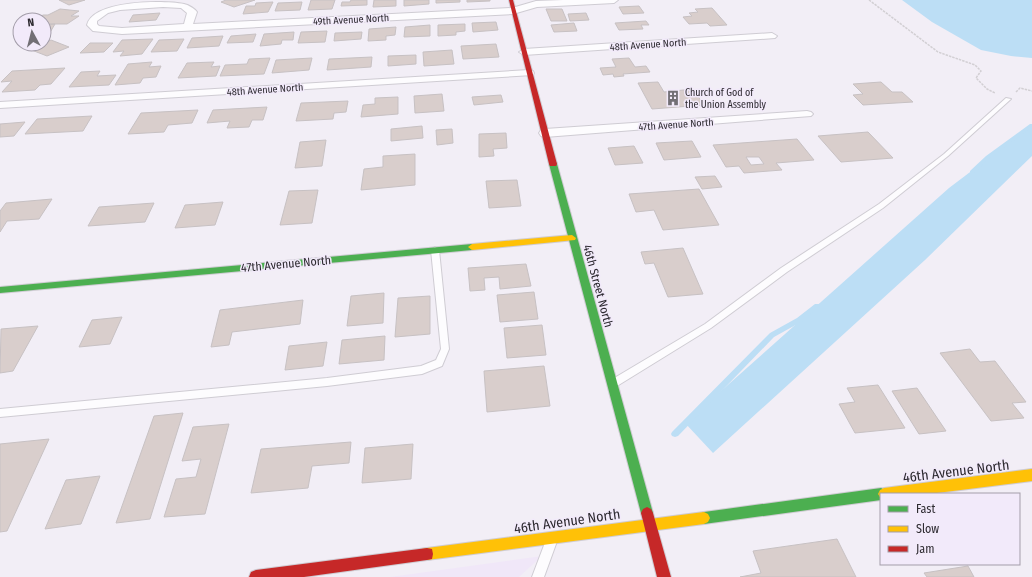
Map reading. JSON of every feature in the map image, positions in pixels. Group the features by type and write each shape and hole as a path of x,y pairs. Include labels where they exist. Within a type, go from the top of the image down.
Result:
{"street":[{"name":"46th Street North","path":"511,0 572,238 664,577"},
{"name":"49th Avenue North","path":"188,27 192,12 183,6 163,4 120,7 106,11 93,20 92,25 96,29 122,31 513,10 536,4 614,0"},
{"name":"48th Avenue North","path":"524,52 772,36"},
{"name":"48th Avenue North","path":"0,105 529,73"},
{"name":"47th Avenue North","path":"545,133 807,114"},
{"name":"47th Avenue North","path":"0,290 572,238"},
{"name":"46th Avenue North","path":"892,493 1032,475"},
{"name":"46th Avenue North","path":"256,577 880,494"}],"lane":[{"path":"612,385 708,326 784,270 881,206 946,155 1008,99"},
{"path":"0,413 327,382 422,370 439,363 445,349 435,250"},
{"path":"538,577 553,537"}],"path":[{"path":"869,0 938,52 975,65 981,71 976,78 982,85 1008,99 1020,88 1031,91"}],"shaded area":[{"path":"542,556 519,577 390,577"}],"water":[{"path":"902,0 1032,0 1032,58 1011,56 981,50 932,22"},
{"path":"1032,125 1032,156 925,260 713,453 685,423 949,188"}],"building":[{"path":"59,0 85,0 69,5"},
{"path":"226,0 255,0 234,7 221,2"},
{"path":"311,0 335,0 332,9 308,10"},
{"path":"351,0 367,0 367,5 341,6 342,2 350,2"},
{"path":"374,0 396,0 396,6 373,7"},
{"path":"404,0 429,0 429,4 404,6"},
{"path":"436,0 460,0 460,2 436,3"},
{"path":"467,0 490,0 490,1 467,2"},
{"path":"273,2 268,12 243,14 246,6 255,6 256,3"},
{"path":"302,2 300,10 275,11 278,3"},
{"path":"639,6 644,13 623,14 619,7"},
{"path":"712,8 727,25 710,26 707,23 689,24 683,17 692,16 689,13 698,12 695,9"},
{"path":"60,9 79,11 71,16 79,16 67,24 52,24 52,13"},
{"path":"546,9 562,9 567,21 551,21"},
{"path":"160,13 156,20 129,22 133,15"},
{"path":"586,13 589,20 570,21 568,14"},
{"path":"646,21 649,25 641,25 643,29 619,30 615,23"},
{"path":"496,22 498,30 473,32 472,23"},
{"path":"574,23 577,31 554,32 551,25"},
{"path":"465,24 465,31 456,32 456,35 438,36 438,25"},
{"path":"430,25 430,36 404,37 405,27"},
{"path":"396,27 395,35 386,36 386,40 368,41 369,29"},
{"path":"327,31 325,42 298,43 301,32"},
{"path":"294,32 293,40 282,40 281,44 260,46 264,34"},
{"path":"362,32 361,39 334,41 335,33"},
{"path":"256,34 253,42 227,43 231,36"},
{"path":"223,36 219,46 187,48 192,38"},
{"path":"153,39 142,54 120,56 124,51 113,52 122,40"},
{"path":"184,39 177,51 151,52 159,40"},
{"path":"52,40 69,47 47,56 37,52 52,52"},
{"path":"90,43 113,43 104,52 80,53"},
{"path":"496,44 499,57 463,59 461,46"},
{"path":"452,50 454,64 424,66 423,52"},
{"path":"416,55 416,64 388,66 388,56"},
{"path":"372,57 371,67 327,70 329,59"},
{"path":"270,58 264,74 220,76 225,65 247,64 249,59"},
{"path":"312,58 309,70 272,73 276,60"},
{"path":"629,58 635,67 646,66 650,72 623,74 624,76 614,77 613,74 603,75 600,68 616,67 612,59"},
{"path":"152,62 149,67 161,66 156,77 143,78 140,83 115,85 128,64"},
{"path":"214,62 211,67 220,66 216,76 178,78 187,63"},
{"path":"65,68 51,84 40,85 35,90 2,92 12,81 1,82 12,71"},
{"path":"100,71 97,76 116,75 109,85 69,87 81,72"},
{"name":"Church of God of the Union Assembly","path":"658,82 664,92 693,89 704,105 652,109 638,83"},
{"path":"881,82 892,92 902,92 913,102 863,105 853,95 863,94 853,84"},
{"path":"442,94 444,111 415,113 414,96"},
{"path":"501,95 503,102 474,105 472,97"},
{"path":"398,97 398,114 361,117 363,105 375,104 375,98"},
{"path":"348,101 346,112 334,113 333,119 296,121 301,103"},
{"path":"267,107 263,120 252,120 249,127 227,128 230,121 207,123 213,110"},
{"path":"198,110 192,123 168,125 164,132 128,134 141,113"},
{"path":"92,116 83,131 25,134 37,119"},
{"path":"25,122 14,136 0,137 0,124"},
{"path":"422,126 423,138 391,141 391,129"},
{"path":"452,129 453,143 437,145 436,130"},
{"path":"868,132 893,158 841,162 818,136"},
{"path":"506,133 507,148 493,149 494,156 479,157 479,134"},
{"path":"797,139 814,160 776,163 782,170 744,173 739,166 726,167 713,145","holes":["746,157 759,157 764,164 751,165"]},
{"path":"326,140 322,166 295,168 300,142"},
{"path":"692,141 701,157 664,160 656,143"},
{"path":"634,146 643,163 615,165 608,148"},
{"path":"415,154 415,185 361,190 364,169 383,167 383,156"},
{"path":"715,176 722,187 702,189 695,177"},
{"path":"517,180 521,206 489,208 486,181"},
{"path":"699,189 719,225 663,230 654,210 636,212 629,194"},
{"path":"318,190 312,223 280,225 289,191"},
{"path":"52,199 39,219 7,221 0,232 0,211 6,203"},
{"path":"223,202 215,225 175,228 185,205"},
{"path":"154,203 145,222 88,226 99,207"},
{"path":"683,248 703,294 668,297 654,263 645,264 641,252"},
{"path":"526,264 531,286 500,289 499,277 484,278 485,290 470,291 468,268"},
{"path":"534,292 538,319 500,322 497,295"},
{"path":"384,293 383,323 347,326 351,296"},
{"path":"430,296 430,334 395,337 398,298"},
{"path":"303,300 300,324 232,332 229,345 211,347 220,310"},
{"path":"122,317 110,344 79,347 92,320"},
{"path":"542,325 546,355 507,358 504,328"},
{"path":"38,326 13,371 0,373 1,329"},
{"path":"385,336 384,360 339,364 342,340"},
{"path":"327,342 323,366 285,370 289,346"},
{"path":"970,349 980,362 995,361 1026,402 1012,403 1024,418 991,421 940,353"},
{"path":"544,366 550,406 487,412 484,371"},
{"path":"878,385 905,428 855,433 839,404 855,402 847,388"},
{"path":"917,388 946,431 919,434 892,391"},
{"path":"183,413 150,519 116,523 154,416"},
{"path":"229,424 205,514 164,517 176,479 196,477 201,459 182,461 193,427"},
{"path":"49,439 7,531 0,532 0,444"},
{"path":"351,442 349,463 312,466 308,488 251,493 261,449"},
{"path":"413,444 411,479 362,483 365,448"},
{"path":"100,476 81,524 45,529 66,480"},
{"path":"837,539 856,577 740,577 761,573 753,551"},
{"path":"968,566 974,577 927,577 924,573"}],"waterway":[{"path":"972,172 988,157 1032,125"},
{"path":"675,434 772,335 799,320 817,306"}],"traffic: fast":[{"path":"553,164 647,513"},
{"path":"0,290 472,247"},
{"path":"704,518 880,494"}],"traffic: slow":[{"path":"472,247 572,238"},
{"path":"892,493 1032,475"},
{"path":"427,554 704,518"}],"traffic: jam":[{"path":"511,0 553,164"},
{"path":"647,513 664,577"},
{"path":"256,577 427,554"}],"place":[{"name":"Church of God of the Union Assembly","path":"673,98"}]}
